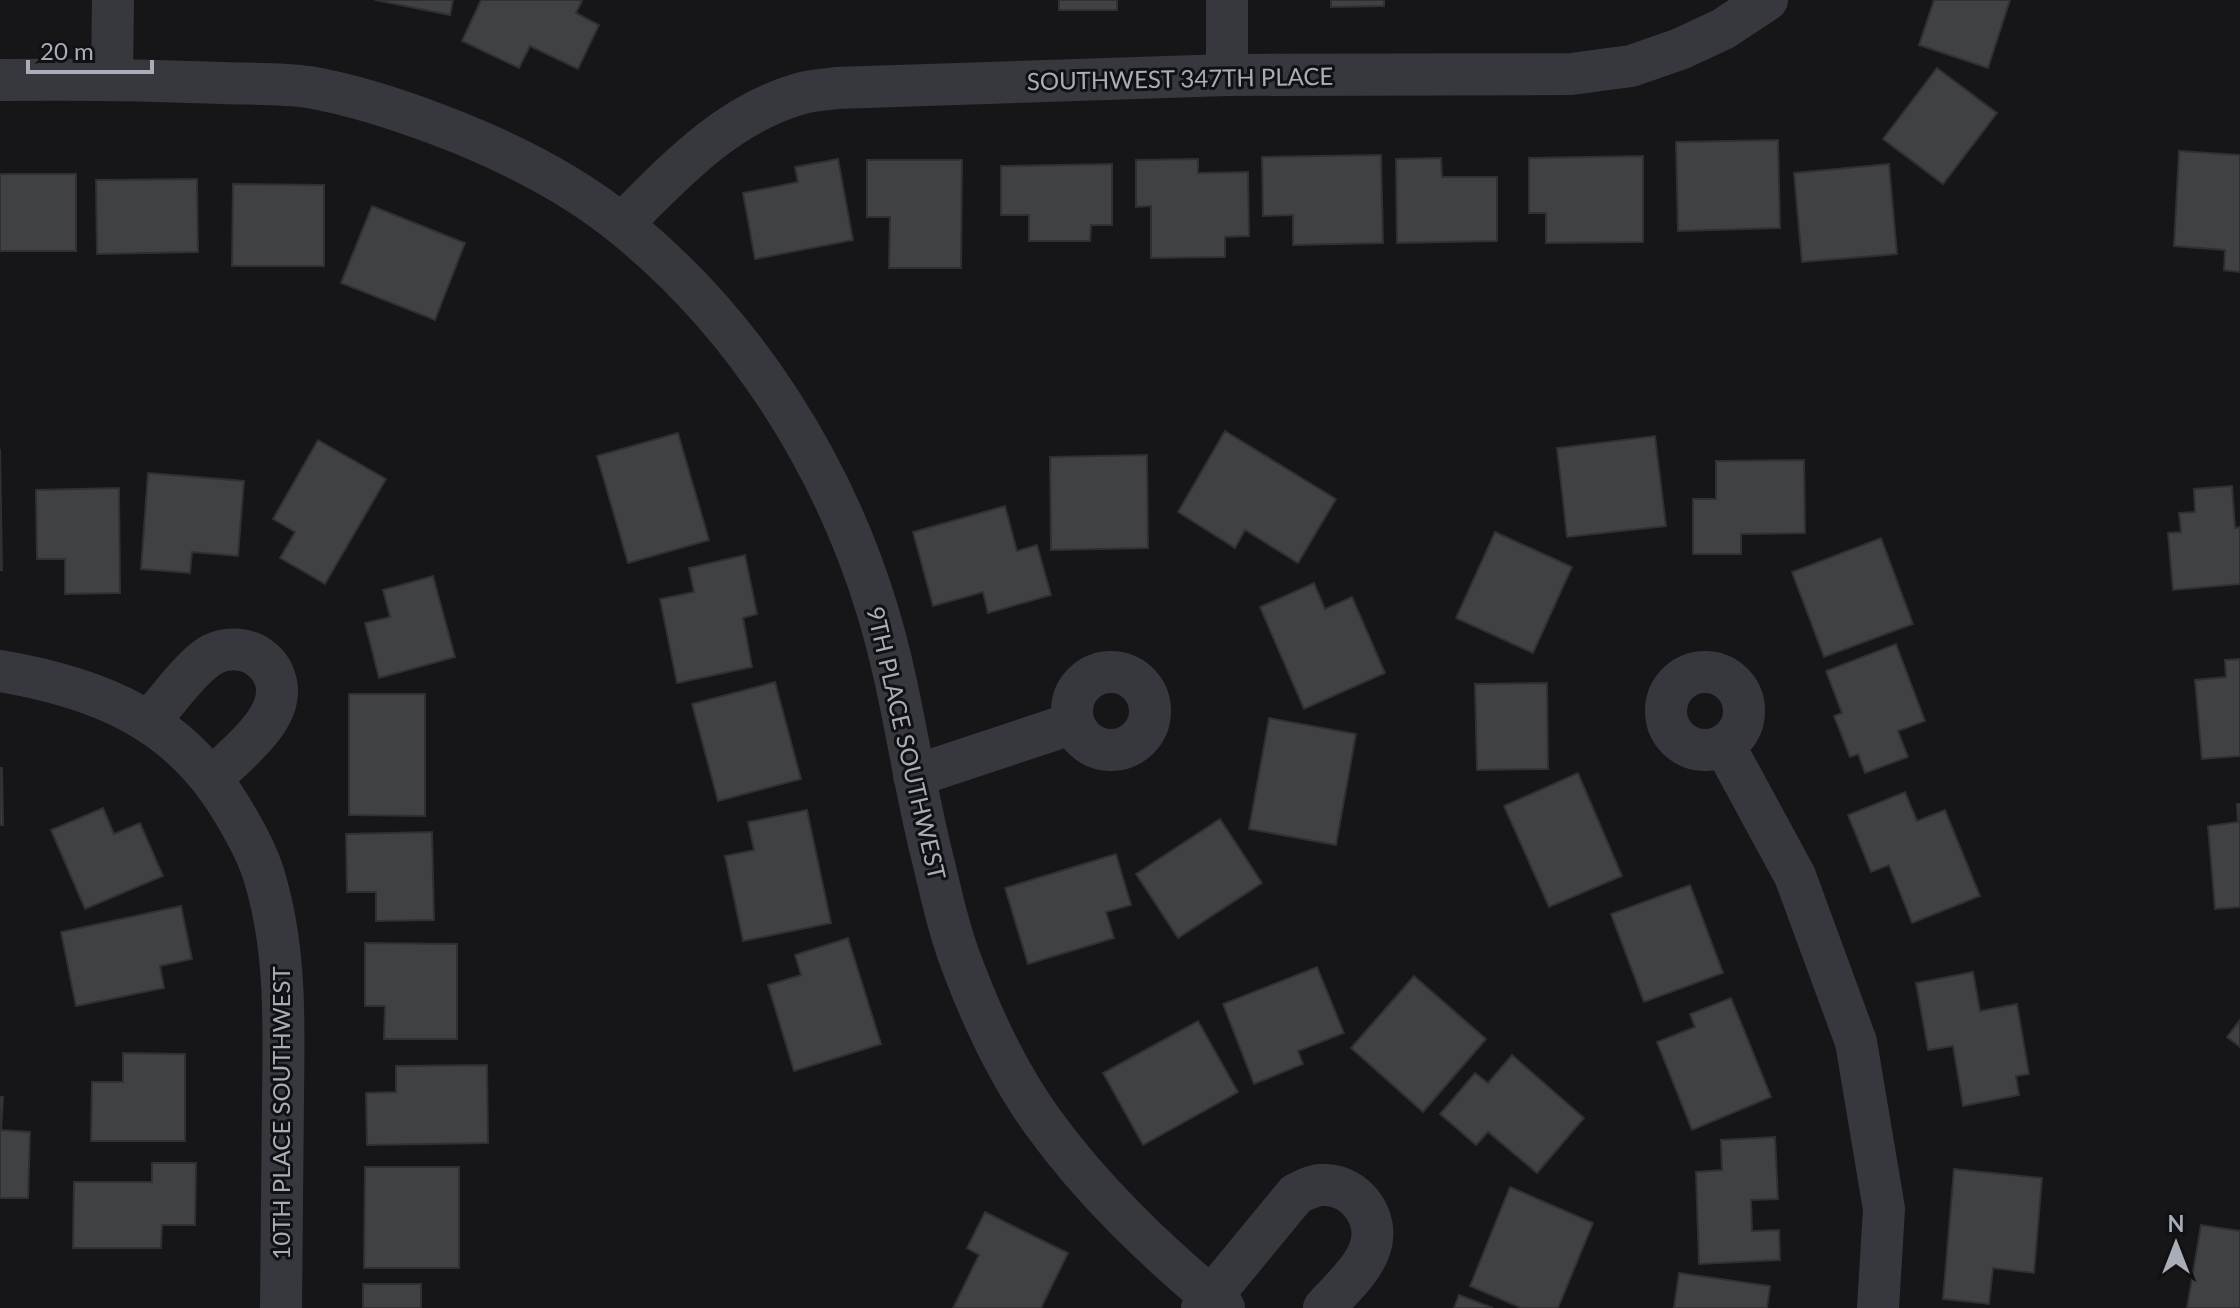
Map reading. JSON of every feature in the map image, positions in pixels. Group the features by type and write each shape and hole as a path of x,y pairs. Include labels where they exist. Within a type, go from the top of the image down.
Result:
{"street":[{"path":"112,79 113,0"},
{"path":"1227,0 1227,75"},
{"name":"SOUTHWEST 347TH PLACE","path":"622,224 690,157 724,131 761,109 800,93 836,88 1227,75 1571,74 1631,66 1680,49 1723,29 1767,0"},
{"name":"9TH PLACE SOUTHWEST","path":"0,80 112,79 306,87 394,107 477,140 549,175 622,224 676,272 731,334 773,390 812,453 845,522 877,607 901,696 933,863 962,965 1000,1049 1041,1119 1089,1180 1212,1304"},
{"path":"149,721 212,655 226,649 241,649 256,655 268,665 278,693 275,708 267,722 199,765"},
{"name":"10TH PLACE SOUTHWEST","path":"0,671 48,679 99,695 149,721 199,765 224,795 246,833 265,877 277,934 284,999 281,1308"},
{"path":"914,776 1074,723"},
{"path":"1724,745 1795,876 1856,1042 1884,1209 1878,1308"},
{"path":"1212,1304 1296,1194 1312,1186 1329,1185 1345,1189 1359,1199 1373,1229 1371,1246 1364,1261 1324,1308"}],"building":[{"path":"375,0 453,0 450,15"},
{"path":"481,0 579,0 582,1 576,13 599,25 578,69 530,46 519,68 462,41"},
{"path":"1059,0 1117,0 1117,10 1059,10"},
{"path":"1331,0 1384,0 1384,6 1331,7"},
{"path":"1934,0 2010,0 1988,68 1919,45"},
{"path":"1937,68 1997,113 1943,184 1883,139"},
{"path":"1778,140 1780,228 1678,231 1676,142"},
{"path":"2179,151 2240,155 2240,272 2224,270 2225,250 2174,246"},
{"path":"1381,155 1383,243 1293,245 1293,215 1263,216 1262,157"},
{"path":"1643,156 1643,242 1546,243 1546,213 1529,213 1529,158"},
{"path":"1441,158 1442,177 1497,177 1497,241 1397,243 1396,159"},
{"path":"838,159 853,240 755,259 743,193 798,182 795,167"},
{"path":"1198,159 1198,173 1248,172 1249,236 1225,237 1225,257 1151,258 1151,206 1136,207 1136,160"},
{"path":"867,160 962,160 961,268 889,268 890,217 867,217"},
{"path":"1112,164 1112,225 1091,225 1090,241 1029,241 1029,215 1001,215 1001,166"},
{"path":"1889,164 1897,254 1802,262 1794,173"},
{"path":"0,174 76,174 76,251 0,251"},
{"path":"197,179 198,252 97,254 96,180"},
{"path":"233,184 324,185 324,266 232,266"},
{"path":"372,206 465,243 435,320 341,283"},
{"path":"1225,431 1336,499 1298,563 1245,530 1235,548 1178,512"},
{"path":"678,433 709,540 628,563 597,456"},
{"path":"1655,436 1666,526 1567,537 1557,448"},
{"path":"318,440 386,479 325,584 280,558 295,532 273,519"},
{"path":"0,449 2,570 0,570"},
{"path":"1147,455 1148,548 1051,550 1050,457"},
{"path":"1804,460 1805,533 1741,534 1741,554 1693,554 1693,499 1716,499 1716,461"},
{"path":"148,473 244,481 238,556 192,552 190,573 141,569"},
{"path":"2232,486 2235,528 2240,527 2240,584 2173,590 2168,533 2181,532 2179,513 2195,512 2194,489"},
{"path":"119,488 120,593 65,594 65,559 37,559 36,490"},
{"path":"1005,506 1017,551 1037,545 1051,595 988,613 983,592 933,606 913,532"},
{"path":"1495,532 1572,567 1533,653 1456,618"},
{"path":"1881,538 1913,624 1824,657 1792,572"},
{"path":"745,555 757,614 743,618 752,667 677,683 660,599 694,592 689,568"},
{"path":"433,576 455,657 379,678 365,623 390,617 383,590"},
{"path":"1314,583 1325,609 1352,597 1385,673 1304,709 1260,607"},
{"path":"1896,644 1925,721 1898,731 1908,757 1865,773 1858,754 1850,757 1834,716 1842,713 1826,671"},
{"path":"2240,659 2240,756 2202,759 2195,680 2226,677 2225,660"},
{"path":"775,682 801,779 718,801 692,704"},
{"path":"1547,683 1548,769 1477,770 1475,684"},
{"path":"349,694 425,694 425,816 349,815"},
{"path":"1269,718 1356,734 1336,845 1249,829"},
{"path":"2,768 3,825 0,825"},
{"path":"1578,773 1622,876 1549,907 1504,806"},
{"path":"1905,792 1917,821 1945,810 1980,896 1912,923 1889,865 1871,872 1848,815"},
{"path":"2237,804 2240,804 2240,907 2215,909 2208,826 2238,822"},
{"path":"103,808 114,834 140,823 163,876 85,909 51,830"},
{"path":"807,810 831,923 743,941 725,856 754,850 748,822"},
{"path":"1220,819 1262,883 1178,938 1136,874"},
{"path":"432,832 434,920 376,921 376,892 347,892 346,834"},
{"path":"1116,854 1131,905 1106,912 1114,938 1028,964 1005,888"},
{"path":"1690,885 1723,973 1644,1002 1611,914"},
{"path":"181,906 192,959 160,966 164,988 76,1006 61,932"},
{"path":"848,938 881,1044 794,1071 768,985 801,975 795,955"},
{"path":"365,943 457,944 457,1039 384,1039 385,1006 365,1006"},
{"path":"1317,967 1344,1033 1298,1051 1303,1064 1254,1084 1223,1004"},
{"path":"1973,972 1980,1011 2017,1004 2029,1074 2016,1076 2019,1095 1963,1106 1953,1046 1928,1050 1916,983"},
{"path":"1414,976 1486,1039 1423,1112 1351,1048"},
{"path":"1731,998 1771,1097 1692,1130 1657,1042 1695,1027 1690,1014"},
{"path":"2240,1020 2240,1047 2227,1037"},
{"path":"1198,1021 1238,1092 1143,1145 1103,1073"},
{"path":"123,1053 185,1054 185,1141 91,1141 92,1082 123,1082"},
{"path":"1512,1055 1584,1118 1537,1173 1488,1132 1476,1145 1440,1114 1475,1073 1488,1083"},
{"path":"487,1065 488,1143 367,1145 366,1093 396,1092 396,1066"},
{"path":"0,1097 3,1097 1,1130 30,1132 28,1198 0,1198"},
{"path":"1775,1137 1778,1199 1751,1200 1752,1231 1779,1230 1780,1260 1699,1264 1696,1172 1722,1170 1721,1140"},
{"path":"152,1163 196,1163 195,1225 162,1225 161,1248 73,1248 74,1182 152,1182"},
{"path":"365,1167 459,1167 459,1268 364,1268"},
{"path":"1954,1169 2042,1178 2034,1273 1993,1268 1989,1304 1943,1299"},
{"path":"1510,1187 1593,1223 1558,1308 1521,1308 1470,1286"},
{"path":"985,1212 1068,1253 1041,1308 953,1308 979,1255 967,1248"},
{"path":"2201,1225 2240,1231 2240,1308 2187,1308"},
{"path":"1679,1273 1770,1286 1767,1308 1674,1308"},
{"path":"363,1284 421,1284 421,1308 363,1308"},
{"path":"1459,1295 1493,1308 1454,1308"}]}
